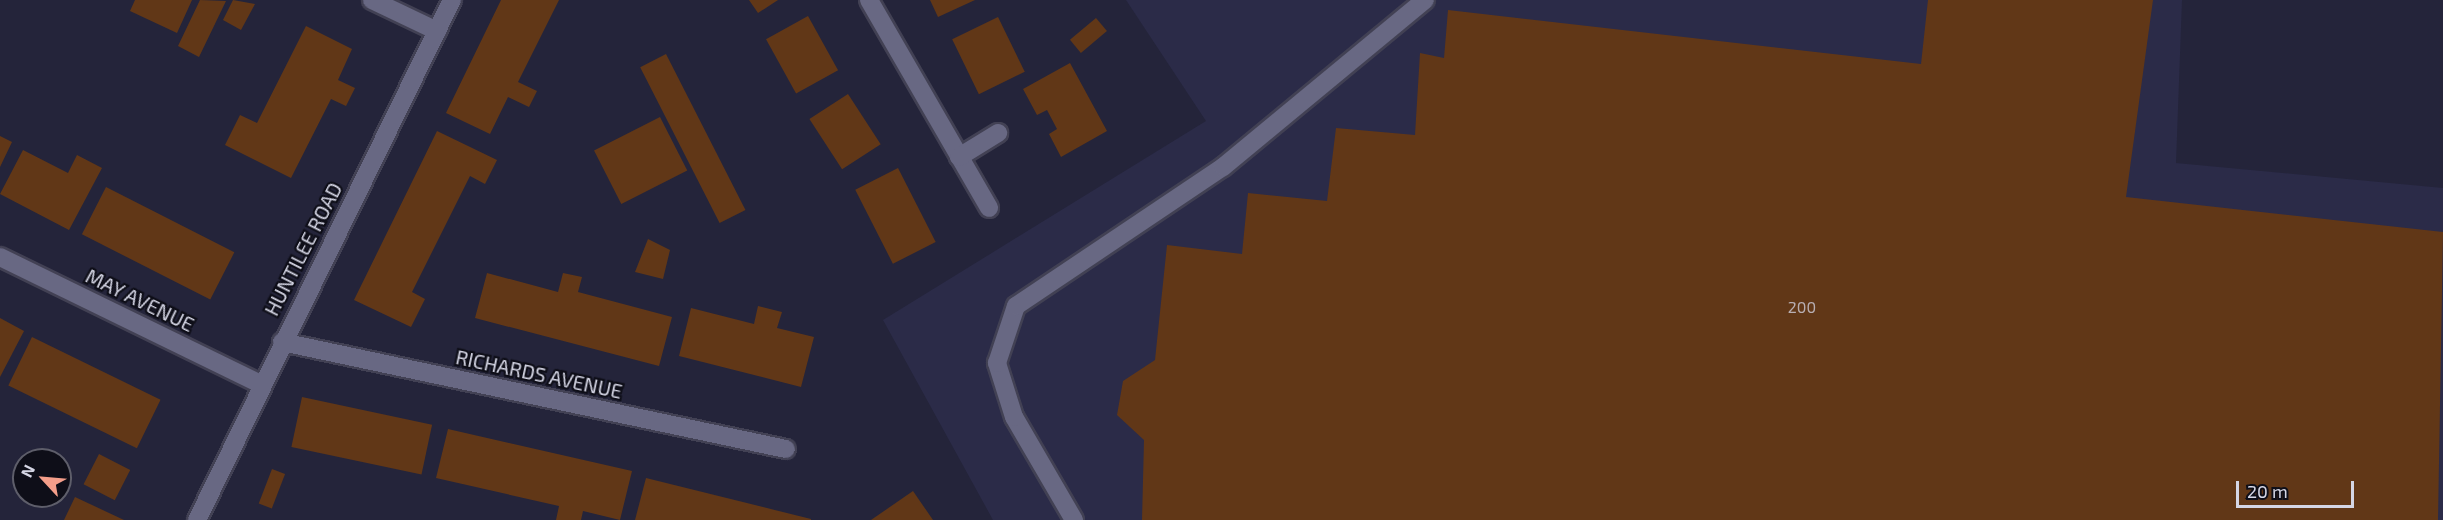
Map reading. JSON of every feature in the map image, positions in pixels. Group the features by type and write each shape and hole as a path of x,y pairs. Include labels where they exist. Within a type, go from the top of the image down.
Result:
{"street":[{"path":"372,0 437,31"},
{"name":"HUNTILEE ROAD","path":"200,520 260,384 452,0"},
{"path":"869,0 988,208"},
{"path":"1074,520 1014,417 997,363 1016,306 1223,167 1425,0"},
{"path":"959,157 998,133"},
{"name":"MAY AVENUE","path":"0,257 260,384"},
{"name":"RICHARDS AVENUE","path":"282,342 786,449"}],"shaded area":[{"path":"1126,0 2182,0 2176,163 2443,188 2443,520 993,520 883,320 1206,121"}],"building":[{"path":"135,0 192,0 177,33 130,11"},
{"path":"200,0 226,1 199,57 178,46"},
{"path":"233,0 255,4 241,30 223,20"},
{"path":"501,0 559,0 518,82 537,91 529,107 508,97 490,134 446,113"},
{"path":"749,0 778,0 758,13"},
{"path":"930,0 975,0 938,17"},
{"path":"1928,0 2153,0 2126,197 2443,232 2438,520 1142,520 1144,440 1117,415 1123,381 1155,360 1167,245 1242,254 1248,193 1327,201 1336,128 1415,135 1420,53 1444,58 1448,10 1921,64"},
{"path":"808,16 838,70 796,93 766,39"},
{"path":"998,17 1025,72 979,94 952,39"},
{"path":"1096,18 1107,31 1081,53 1070,40"},
{"path":"306,26 352,49 338,80 355,88 346,106 331,99 291,178 225,145 240,115 257,123"},
{"path":"666,54 745,210 720,223 640,67"},
{"path":"1070,63 1107,131 1061,157 1049,134 1057,129 1047,110 1037,115 1023,89"},
{"path":"848,94 881,144 842,169 809,119"},
{"path":"660,117 687,170 621,204 594,151"},
{"path":"437,131 497,160 485,184 470,176 412,292 425,299 411,327 354,300"},
{"path":"0,136 12,142 0,167"},
{"path":"23,150 68,173 77,155 102,168 69,230 0,194"},
{"path":"898,168 936,242 893,264 855,190"},
{"path":"106,187 234,252 210,300 82,234"},
{"path":"648,239 670,250 663,279 635,272"},
{"path":"487,273 558,292 563,273 582,277 578,292 672,317 659,366 475,318"},
{"path":"758,306 782,312 777,328 814,337 801,387 679,356 691,308 754,324"},
{"path":"0,318 24,331 0,377"},
{"path":"32,337 161,400 137,448 8,386"},
{"path":"302,397 432,425 421,475 291,447"},
{"path":"448,429 632,471 620,520 583,511 581,520 556,520 559,506 436,478"},
{"path":"99,454 130,470 115,500 84,484"},
{"path":"272,469 285,474 272,509 259,504"},
{"path":"646,478 811,519 811,520 635,520"},
{"path":"913,491 933,520 871,520"},
{"path":"75,497 124,520 64,520 70,508 72,508"}]}
